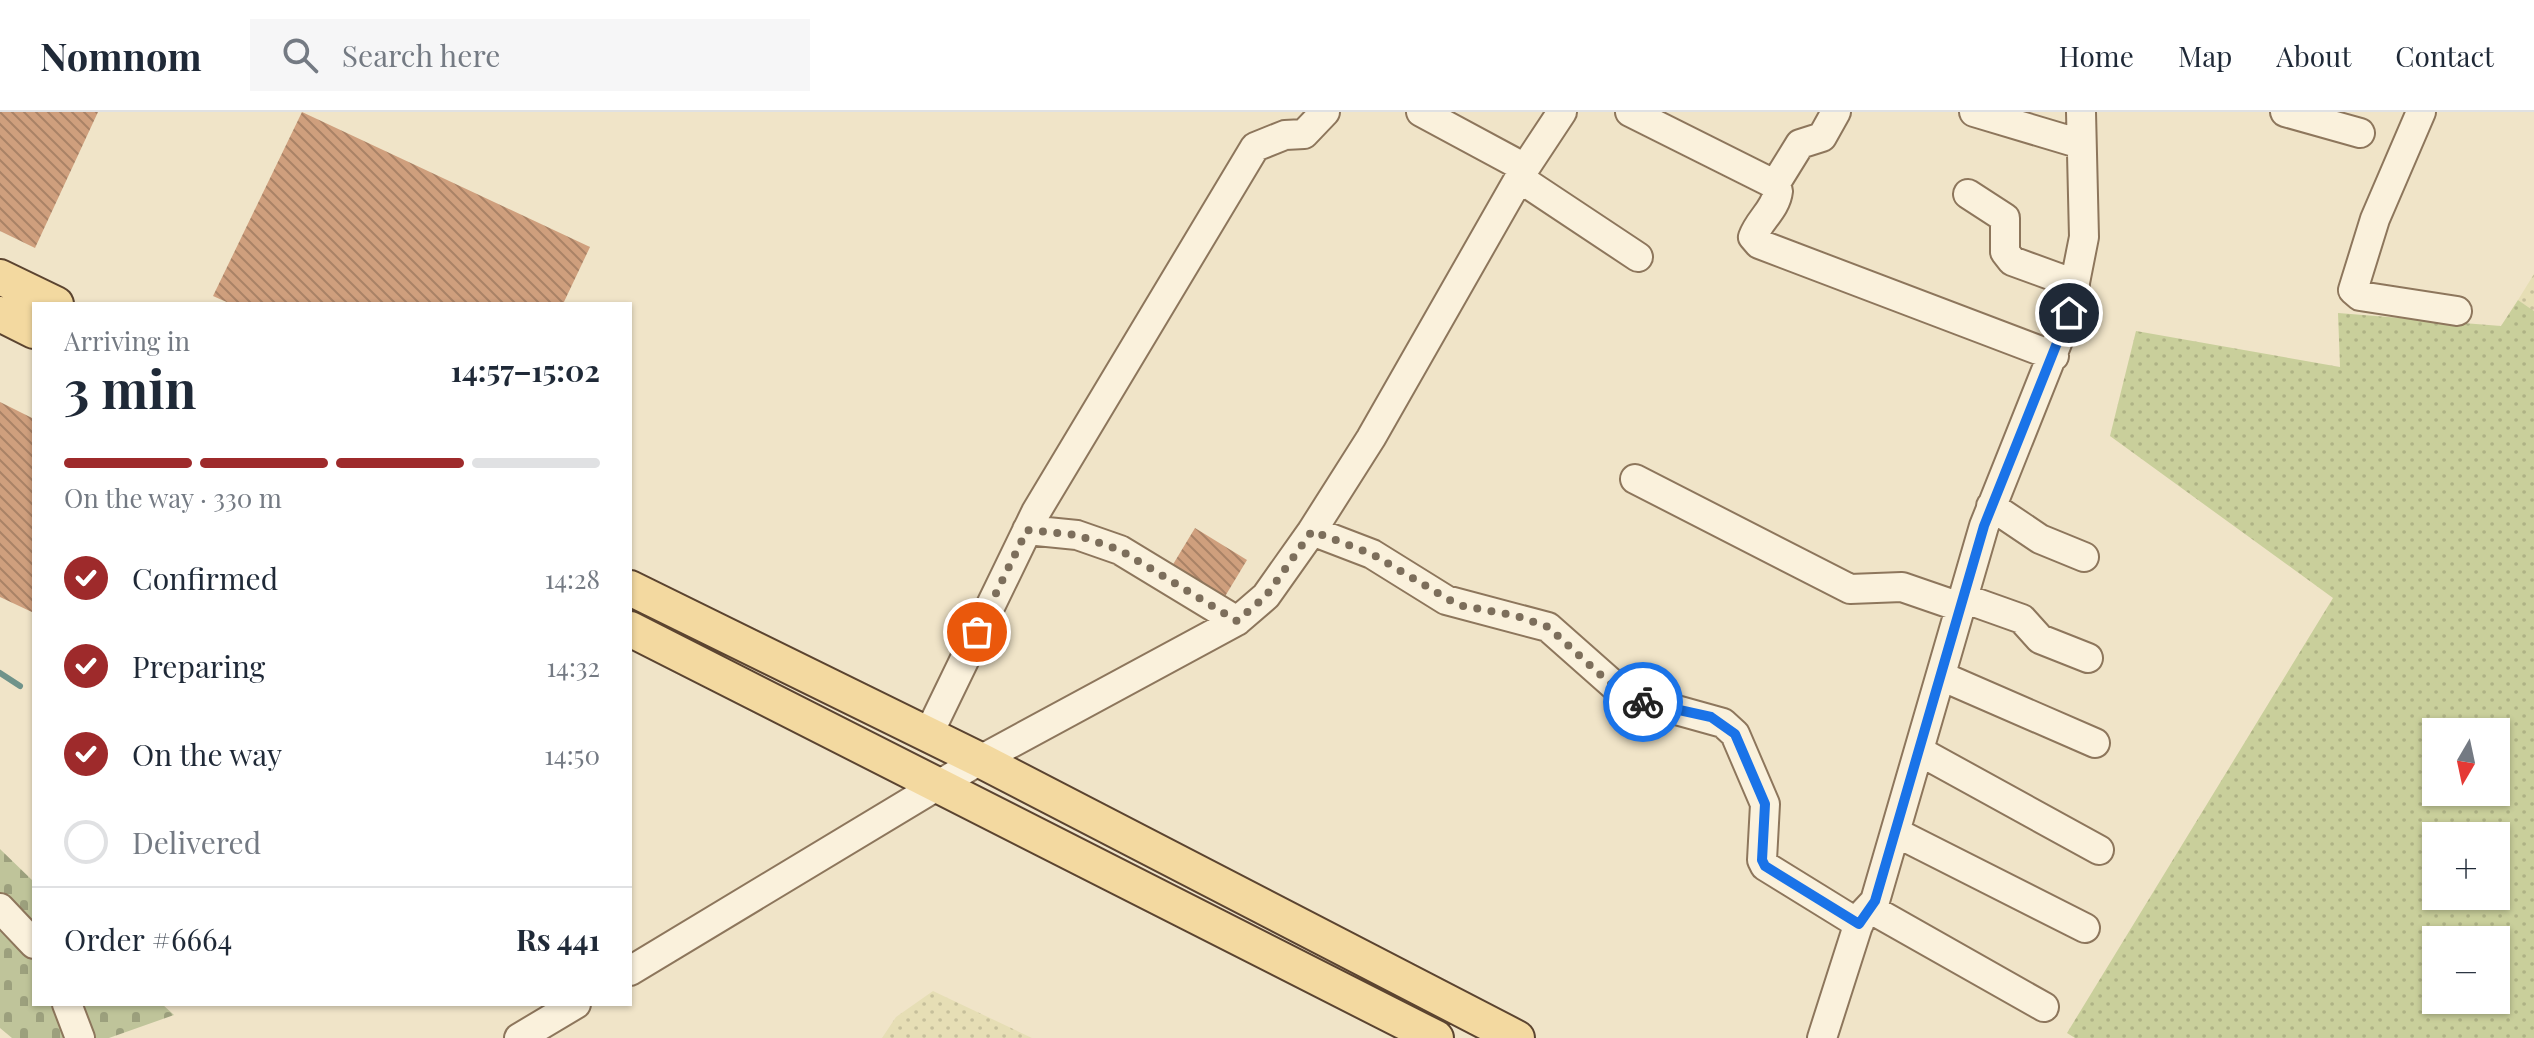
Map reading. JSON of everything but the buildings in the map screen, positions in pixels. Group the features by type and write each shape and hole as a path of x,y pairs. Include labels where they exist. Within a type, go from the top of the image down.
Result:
{"main road":[{"path":"0,277 52,302"},
{"path":"0,314 32,330"},
{"path":"632,589 980,760 1517,1038"},
{"path":"632,630 1436,1038"}],"street":[{"path":"928,735 1027,530 1255,147 1285,135 1304,134 1325,112"},
{"path":"1421,112 1522,173 1638,257"},
{"path":"632,970 980,760 1237,621 1266,596 1371,438 1522,173 1562,112"},
{"path":"1630,112 1774,186 1778,191 1777,199 1753,237 1759,244 2054,356"},
{"path":"1774,186 1800,144 1822,137 1836,112"},
{"path":"1974,112 2081,144"},
{"path":"1822,1038 1864,916 1875,901 1991,506 2065,328 2084,237 2081,112"},
{"path":"2285,112 2360,133"},
{"path":"2421,112 2375,219 2353,290 2360,296 2457,311"},
{"path":"1968,194 2005,218 2005,252 2012,261 2075,284"},
{"path":"1635,479 1850,589 1902,587 2022,619 2040,639 2088,658"},
{"path":"1991,506 2040,539 2084,557"},
{"path":"1027,530 1077,535 1120,550 1237,621"},
{"path":"1312,531 1372,554 1458,605 1517,616 1548,627 1626,696 1723,723 1735,734 1765,804 1762,860 1765,866 2044,1007"},
{"path":"1941,676 2095,743"},
{"path":"1919,751 2099,850"},
{"path":"1895,832 2085,928"},
{"path":"0,908 32,942"},
{"path":"68,1006 80,1038"},
{"path":"519,1038 573,1006"}],"shaded area":[{"path":"2534,274 2534,311 2518,300"},
{"path":"933,991 1032,1038 882,1038 896,1017"}],"green space":[{"path":"2518,300 2534,311 2534,1038 2075,1038 2067,1033 2333,598 2110,436 2136,331 2340,367 2338,313 2501,326"},
{"path":"0,849 32,880 32,1006 164,1006 174,1015 109,1038 12,1038 0,1028"}],"waterway":[{"path":"0,673 20,686"}],"way so far":[{"path":"977,632 1027,530 1077,535 1120,550 1237,621 1266,596 1312,531 1372,554 1458,605 1517,616 1548,627 1615,688 1643,702"}],"route":[{"path":"1643,702 1711,717 1735,734 1765,804 1762,860 1765,866 1859,924 1861,916 1875,901 1984,526 2069,313"}]}
